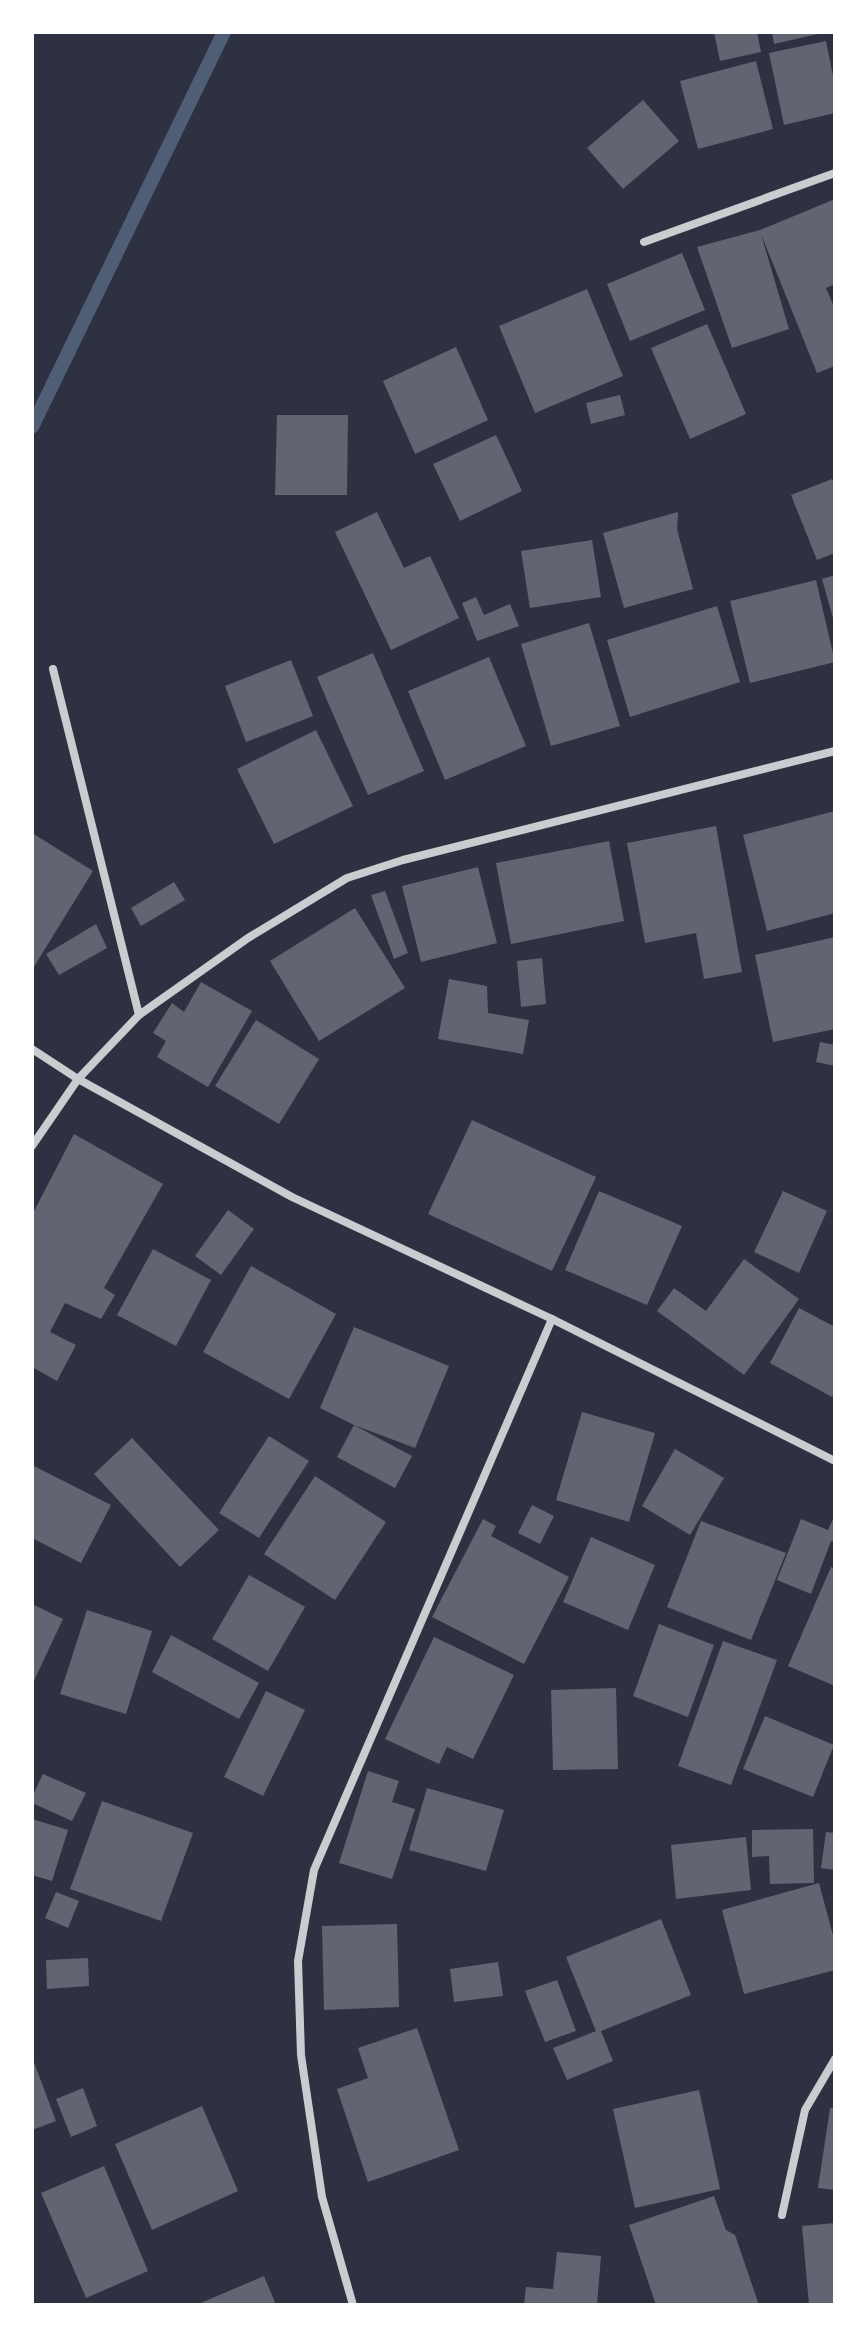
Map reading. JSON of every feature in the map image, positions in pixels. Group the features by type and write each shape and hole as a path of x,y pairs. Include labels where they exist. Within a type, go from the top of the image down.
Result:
{"street":[{"path":"644,242 835,173"},
{"path":"53,669 139,1015"},
{"path":"32,1146 78,1079 139,1015 248,938 347,878 403,860 835,751"},
{"path":"32,1049 78,1079 292,1197 552,1319 835,1461"},
{"path":"353,2305 322,2197 301,2055 298,1961 314,1870 552,1319"},
{"path":"782,2215 805,2110 835,2059"}],"building":[{"path":"714,32 757,32 761,52 720,61"},
{"path":"772,32 822,32 822,33 774,44"},
{"path":"826,41 835,86 835,113 784,125 769,53"},
{"path":"756,61 773,129 698,149 680,81"},
{"path":"643,100 679,141 623,189 587,148"},
{"path":"835,199 835,284 826,288 835,309 835,366 817,373 761,234 789,329 732,348 697,247 760,230"},
{"path":"682,253 705,310 630,341 607,284"},
{"path":"587,289 623,376 535,413 499,326"},
{"path":"707,324 746,414 690,439 651,348"},
{"path":"456,347 488,420 415,454 383,381"},
{"path":"620,395 625,415 591,424 586,403"},
{"path":"277,415 348,415 347,495 275,495"},
{"path":"496,435 522,491 460,521 433,464"},
{"path":"832,479 835,486 835,553 817,560 791,495"},
{"path":"377,512 404,568 430,556 459,618 391,650 335,532"},
{"path":"678,512 677,529 693,589 624,608 603,533"},
{"path":"592,540 601,597 530,608 521,551"},
{"path":"835,575 835,622 834,622 822,579"},
{"path":"816,580 835,662 750,683 730,601"},
{"path":"476,597 484,615 510,604 519,626 477,641 462,603"},
{"path":"717,606 740,682 630,717 607,640"},
{"path":"589,623 620,726 551,746 521,644"},
{"path":"373,653 424,771 368,795 317,677"},
{"path":"489,657 526,746 445,780 408,691"},
{"path":"291,660 313,716 246,742 225,686"},
{"path":"316,730 353,806 274,844 237,769"},
{"path":"835,811 835,913 767,931 743,835"},
{"path":"716,826 742,972 704,979 696,933 645,943 627,843"},
{"path":"32,833 93,871 32,970"},
{"path":"609,841 624,921 511,944 496,863"},
{"path":"478,867 497,943 421,962 402,886"},
{"path":"174,882 185,900 141,926 131,908"},
{"path":"385,891 408,953 394,959 371,895"},
{"path":"355,908 405,988 319,1041 270,961"},
{"path":"96,924 107,948 59,975 46,954"},
{"path":"835,937 835,1029 773,1042 755,955"},
{"path":"542,958 546,1004 521,1007 517,961"},
{"path":"449,979 487,986 488,1013 529,1020 523,1054 438,1039"},
{"path":"201,982 252,1011 208,1087 157,1057 166,1041 153,1033 172,1003 184,1012"},
{"path":"256,1020 319,1059 279,1124 215,1086"},
{"path":"820,1042 835,1045 835,1066 816,1062"},
{"path":"472,1120 596,1177 552,1271 428,1214"},
{"path":"74,1134 163,1184 104,1288 115,1295 101,1319 65,1303 50,1332 76,1345 57,1381 32,1367 32,1215"},
{"path":"599,1191 682,1226 647,1305 565,1270"},
{"path":"783,1191 827,1211 799,1273 754,1252"},
{"path":"228,1210 254,1229 221,1275 195,1256"},
{"path":"153,1249 211,1280 176,1346 117,1315"},
{"path":"744,1259 799,1299 744,1375 657,1311 674,1288 706,1311"},
{"path":"251,1266 336,1314 289,1399 203,1352"},
{"path":"799,1308 835,1327 835,1392 832,1397 770,1363"},
{"path":"354,1327 449,1366 415,1448 354,1425 320,1408"},
{"path":"582,1412 655,1433 629,1522 556,1500"},
{"path":"354,1425 412,1456 395,1488 337,1457"},
{"path":"269,1436 309,1461 259,1538 219,1513"},
{"path":"132,1438 219,1530 180,1567 94,1474"},
{"path":"675,1449 724,1478 690,1535 642,1506"},
{"path":"32,1465 111,1505 81,1563 32,1538"},
{"path":"315,1476 386,1522 335,1600 264,1554"},
{"path":"532,1505 554,1516 540,1544 518,1533"},
{"path":"835,1515 835,1542 831,1541 811,1594 777,1580 801,1519 828,1530"},
{"path":"483,1519 496,1526 491,1536 569,1577 524,1664 432,1617"},
{"path":"701,1521 786,1553 751,1640 667,1607"},
{"path":"591,1537 655,1565 628,1630 563,1602"},
{"path":"831,1567 835,1569 835,1686 788,1666"},
{"path":"249,1575 305,1607 268,1671 212,1639"},
{"path":"32,1604 63,1619 32,1685"},
{"path":"87,1610 152,1631 126,1714 60,1694"},
{"path":"659,1624 714,1645 688,1717 633,1696"},
{"path":"171,1635 259,1683 239,1719 152,1672"},
{"path":"434,1637 514,1675 473,1759 447,1747 439,1764 385,1739"},
{"path":"723,1641 777,1660 731,1785 678,1766"},
{"path":"616,1688 618,1769 553,1770 551,1690"},
{"path":"266,1691 305,1710 263,1796 224,1777"},
{"path":"765,1716 834,1745 813,1797 743,1769"},
{"path":"368,1771 399,1781 392,1802 415,1809 392,1879 339,1863"},
{"path":"43,1774 86,1793 72,1821 32,1803"},
{"path":"427,1788 504,1810 486,1871 409,1850"},
{"path":"102,1801 193,1833 161,1921 70,1889"},
{"path":"32,1819 68,1830 52,1881 32,1875"},
{"path":"813,1829 814,1883 770,1884 769,1856 752,1857 752,1830"},
{"path":"826,1832 835,1833 835,1870 821,1868"},
{"path":"746,1837 751,1890 676,1899 671,1845"},
{"path":"819,1883 835,1943 835,1970 744,1994 722,1910"},
{"path":"56,1892 79,1901 68,1928 45,1918"},
{"path":"661,1919 691,1995 601,2031 613,2061 567,2080 553,2048 596,2031 566,1957"},
{"path":"397,1924 399,2007 324,2010 322,1926"},
{"path":"88,1958 89,1986 47,1989 46,1960"},
{"path":"498,1962 503,1996 454,2002 450,1969"},
{"path":"557,1980 576,2031 545,2042 525,1991"},
{"path":"417,2028 459,2150 368,2182 337,2089 368,2078 358,2048"},
{"path":"32,2057 56,2121 32,2130"},
{"path":"83,2088 97,2126 71,2137 56,2099"},
{"path":"699,2090 720,2189 635,2208 613,2109"},
{"path":"202,2106 238,2191 152,2230 115,2144"},
{"path":"830,2108 835,2108 835,2190 818,2188"},
{"path":"104,2166 148,2271 86,2298 41,2193"},
{"path":"714,2196 726,2230 735,2235 759,2305 656,2305 629,2225"},
{"path":"835,2223 835,2305 809,2305 802,2226"},
{"path":"557,2252 601,2256 597,2305 524,2305 526,2287 553,2289"},
{"path":"264,2276 276,2305 196,2305"}],"waterway":[{"path":"32,427 224,32"}]}
